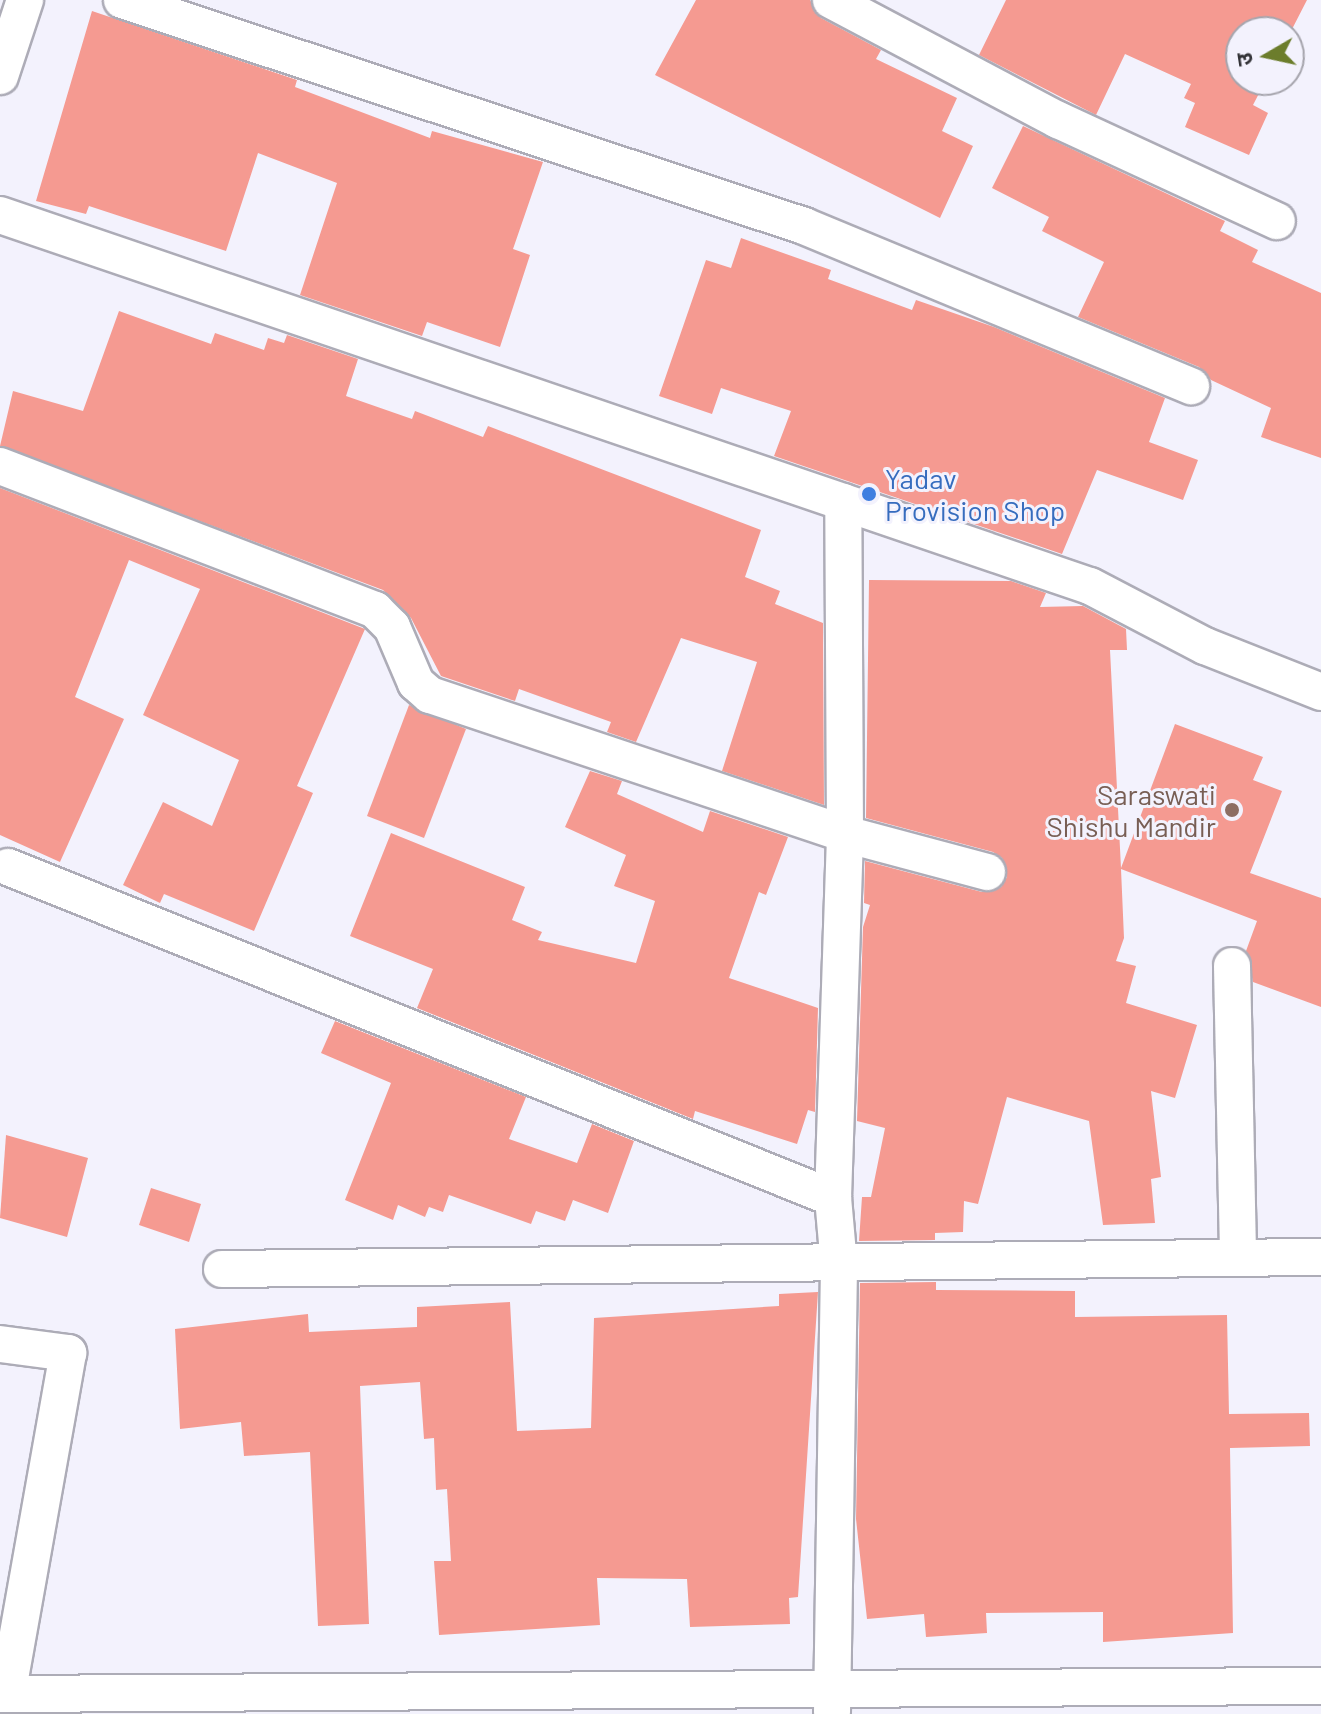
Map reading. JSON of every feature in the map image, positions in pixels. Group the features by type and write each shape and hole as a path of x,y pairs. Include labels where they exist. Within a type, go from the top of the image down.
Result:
{"street":[{"path":"0,76 25,0"},
{"path":"122,0 804,226 1191,386"},
{"path":"831,0 1058,120 1277,221"},
{"path":"0,215 1090,586 1205,646 1321,692"},
{"path":"0,466 375,610 392,627 416,683 430,695 845,834 987,872"},
{"path":"832,1702 839,1265 833,1198 845,834 843,502"},
{"path":"8,867 833,1198"},
{"path":"1232,966 1238,1258"},
{"path":"222,1269 839,1265 1321,1257"},
{"path":"0,1344 68,1353 3,1694 134,1702 832,1702 1321,1686"}],"building":[{"path":"696,0 810,0 821,18 881,50 876,59 957,98 942,131 973,146 940,218 655,75"},
{"path":"1006,0 1307,0 1299,16 1225,16 1225,96 1258,96 1253,105 1268,113 1249,155 1185,127 1195,103 1184,98 1191,84 1125,54 1096,115 979,55"},
{"path":"92,11 297,80 295,87 430,138 432,131 543,162 513,249 530,255 500,347 427,322 422,336 300,295 337,183 258,153 226,251 89,206 86,214 36,201"},
{"path":"1023,126 1225,221 1220,231 1258,250 1252,262 1321,293 1321,458 1261,437 1271,408 1211,380 1199,367 1078,317 1104,262 1042,231 1049,217 992,188"},
{"path":"741,238 831,270 828,279 912,310 916,300 994,327 1165,398 1149,442 1198,460 1183,500 1097,470 1062,554 774,456 791,411 721,388 712,414 659,396 706,260 731,268"},
{"path":"119,311 211,344 215,333 264,350 268,338 284,343 287,335 358,359 346,396 412,419 415,411 483,437 488,426 761,530 745,577 780,591 775,604 823,623 824,805 722,771 757,662 681,638 636,742 607,732 611,722 519,689 515,701 441,676 411,618 383,590 0,446 13,391 83,411"},
{"path":"0,488 365,629 297,786 313,793 254,931 164,894 160,903 123,885 163,802 212,826 239,760 143,715 200,589 129,560 75,697 124,719 60,862 0,835"},
{"path":"869,580 1011,581 1046,593 1040,607 1083,606 1126,629 1127,650 1110,650 1121,868 1175,724 1263,757 1253,780 1282,791 1250,873 1321,898 1321,1007 1253,982 1246,951 1257,921 1121,869 1124,938 1116,961 1136,966 1126,1003 1197,1025 1175,1098 1151,1091 1161,1177 1151,1179 1155,1223 1103,1225 1089,1121 1007,1097 978,1204 964,1201 963,1232 935,1233 935,1240 859,1241 862,1197 871,1197 885,1128 857,1121 863,927 870,905 864,903 865,861 982,892 1001,887 1007,877 1002,858 993,852 866,818"},
{"path":"409,705 466,729 424,838 367,816"},
{"path":"590,771 622,781 617,794 703,832 710,811 788,837 766,895 759,892 729,978 818,1008 815,1112 808,1110 797,1144 695,1111 693,1119 417,1008 433,969 350,936 391,833 525,887 512,920 542,932 538,940 636,963 655,901 614,886 626,855 565,827"},
{"path":"335,1021 526,1097 509,1139 577,1163 592,1124 634,1141 608,1213 573,1200 565,1221 536,1211 531,1224 449,1195 443,1212 429,1207 425,1217 398,1205 393,1220 345,1200 391,1083 321,1053"},
{"path":"6,1135 88,1158 67,1237 0,1218"},
{"path":"151,1188 201,1204 189,1242 139,1225"},
{"path":"936,1282 936,1290 1075,1291 1075,1317 1227,1315 1229,1414 1309,1413 1310,1446 1230,1448 1233,1633 1103,1642 1103,1612 986,1613 987,1633 926,1637 924,1614 867,1619 856,1519 860,1283"},
{"path":"818,1292 798,1597 789,1598 790,1624 690,1627 687,1579 597,1578 600,1625 439,1635 434,1561 451,1561 447,1489 436,1490 434,1438 424,1439 420,1382 360,1386 369,1624 318,1626 310,1452 244,1456 241,1422 180,1429 175,1329 308,1314 309,1332 417,1327 417,1307 510,1302 517,1431 591,1428 594,1318 779,1306 779,1294"}],"place":[{"name":"Yadav Provision Shop","path":"869,494"},
{"name":"Saraswati Shishu Mandir","path":"1232,810"}]}
